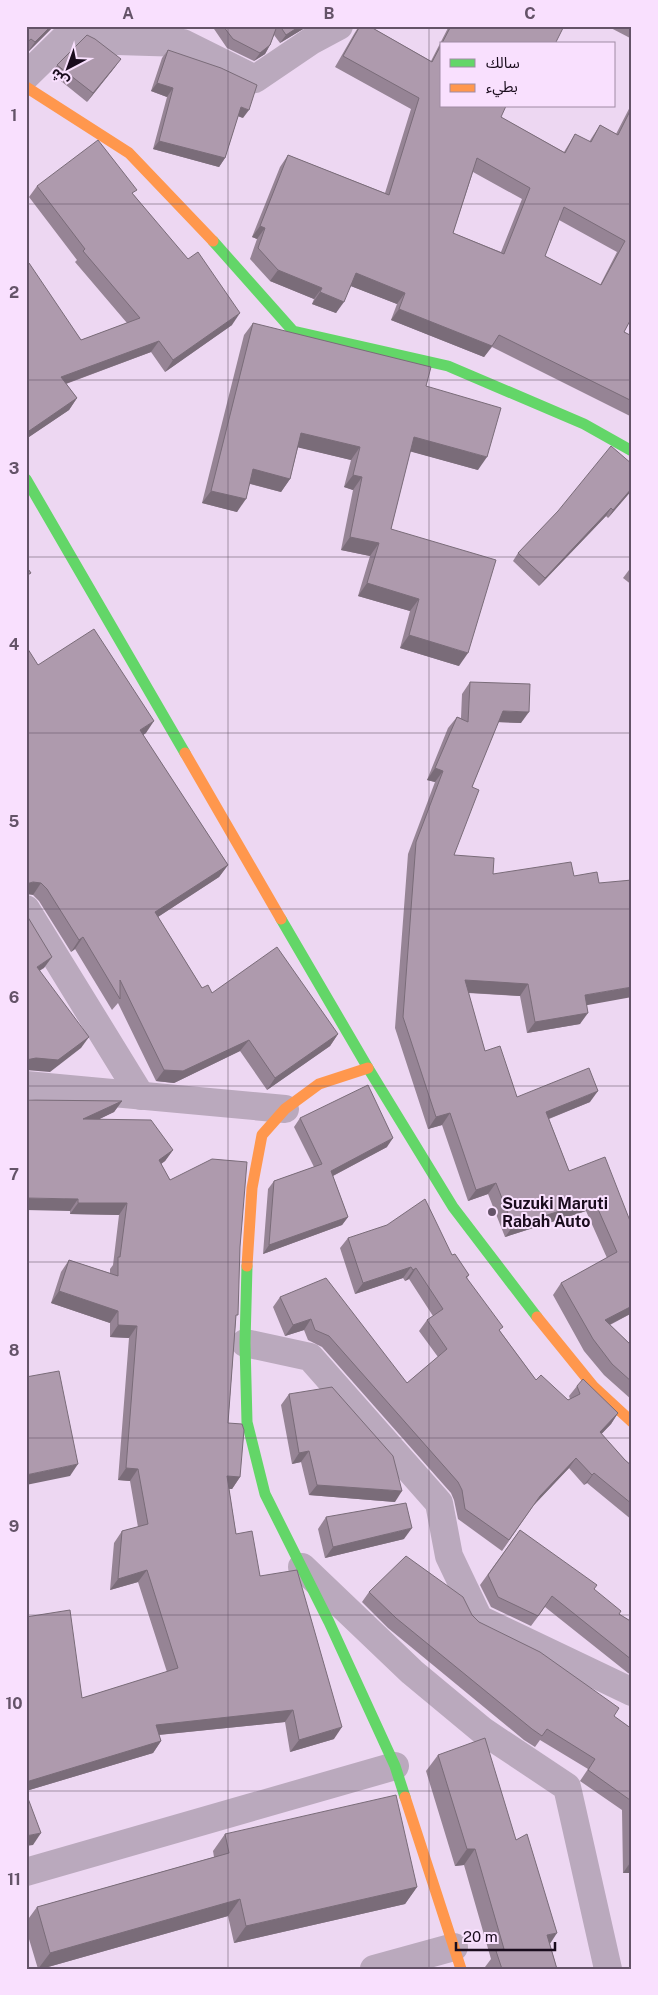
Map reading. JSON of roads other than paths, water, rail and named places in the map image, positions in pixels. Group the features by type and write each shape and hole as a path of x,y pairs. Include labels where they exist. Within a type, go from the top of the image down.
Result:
{"street":[{"path":"26,76 77,26 117,41 183,43 255,79 311,41 339,26"},
{"path":"26,88 129,153 216,244 293,330 448,366 584,424 632,451"},
{"path":"26,478 368,1068 458,1215 527,1306 593,1386 632,1422"},
{"path":"26,909 141,1096"},
{"path":"368,1068 320,1084 285,1109 262,1135 252,1188 247,1260 245,1344 247,1422 265,1494 395,1766 457,1958 374,1969"},
{"path":"26,1085 285,1109"},
{"path":"245,1344 310,1357 439,1503 449,1556 479,1619 632,1692"},
{"path":"301,1566 412,1672 482,1731 567,1787 608,1969"},
{"path":"26,1872 395,1766"}],"place":[{"name":"Suzuki Maruti Rabah Auto","path":"492,1212"}]}
